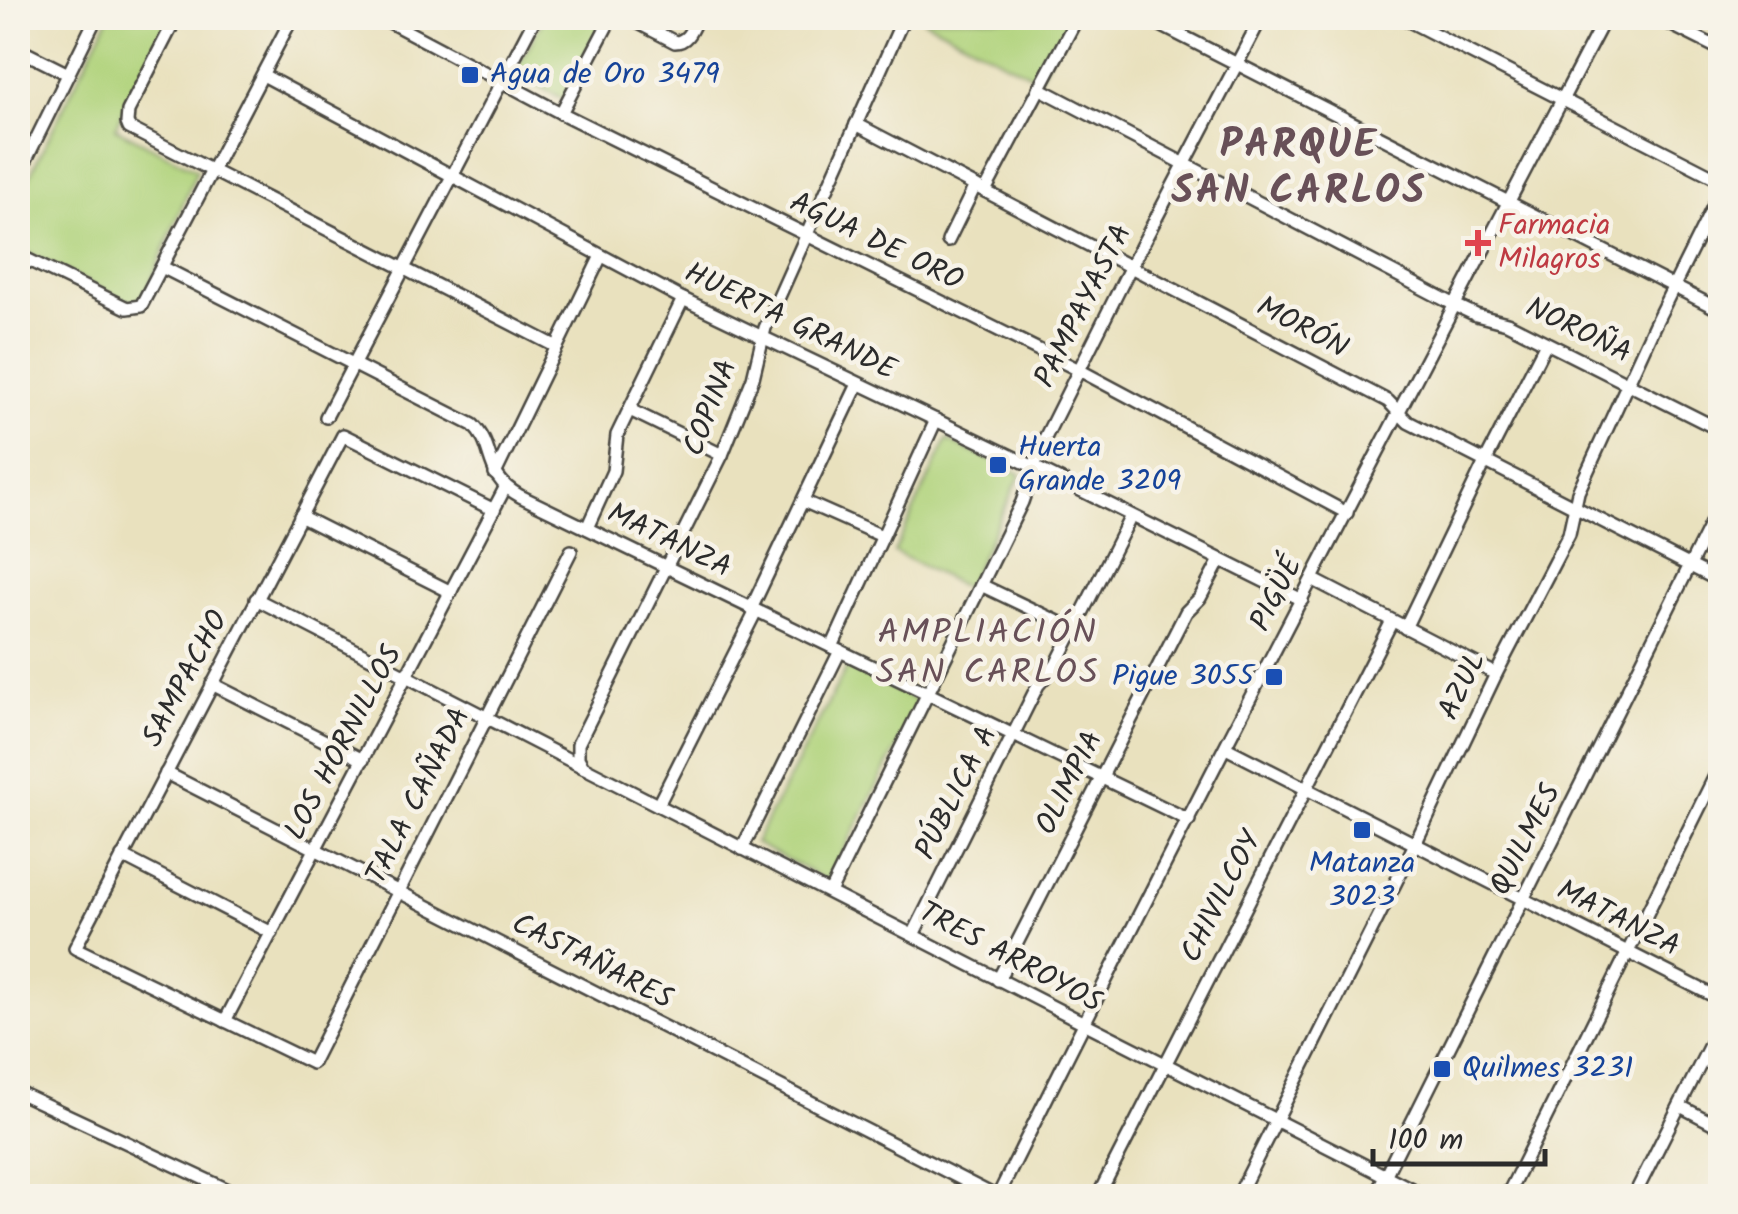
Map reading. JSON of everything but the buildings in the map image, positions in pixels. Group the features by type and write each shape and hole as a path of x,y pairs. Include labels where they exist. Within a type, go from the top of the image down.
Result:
{"street":[{"path":"18,176 22,158 96,18"},
{"path":"176,18 128,111 129,128 557,348"},
{"path":"18,255 127,308 142,306 292,18"},
{"name":"AGUA DE ORO","path":"382,18 561,113 1078,370 1347,512"},
{"path":"326,418 535,18"},
{"path":"561,113 611,18"},
{"path":"629,18 675,42 688,37 698,18"},
{"path":"889,18 905,21"},
{"path":"948,241 1040,88 1077,18"},
{"path":"1148,18 1720,310"},
{"name":"PAMPAYASTA","path":"830,892 1022,502 1043,442 1078,370 1261,18"},
{"path":"1403,18 1720,180"},
{"name":"PIGÜÉ","path":"997,1196 1312,579 1606,18"},
{"path":"1658,18 1720,49"},
{"name":"COPINA","path":"580,762 578,744 722,456 753,378 762,337 905,21"},
{"path":"18,49 68,74"},
{"name":"HUERTA GRANDE","path":"263,75 683,299 1302,600"},
{"name":"NOROÑA","path":"1040,88 1455,305 1507,323 1720,430"},
{"name":"MORÓN","path":"856,124 1388,402 1408,422 1720,581"},
{"name":"AZUL","path":"1238,1196 1568,534 1574,506 1628,384 1720,192"},
{"path":"496,474 601,256"},
{"path":"162,267 472,425 480,432 505,488"},
{"path":"587,528 613,471 618,435 683,299"},
{"path":"1405,628 1546,343"},
{"path":"658,805 754,610 858,384"},
{"path":"630,410 722,456"},
{"path":"742,849 836,649 882,536 936,420"},
{"name":"SAMPACHO","path":"226,1021 75,948 256,599 343,435 494,510"},
{"name":"MATANZA","path":"505,488 1189,820"},
{"name":"LOS HORNILLOS","path":"226,1021 505,488"},
{"path":"803,500 882,536"},
{"name":"QUILMES","path":"1375,1196 1720,505"},
{"path":"300,516 452,592"},
{"name":"PÚBLICA A","path":"913,935 1038,685 1056,665 1132,516"},
{"name":"TALA CAÑADA","path":"226,1021 312,1064 571,551"},
{"name":"OLIMPIA","path":"998,980 1186,612 1200,598 1220,560"},
{"path":"1312,579 1496,674"},
{"path":"981,585 1073,629"},
{"name":"TRES ARROYOS","path":"256,599 1425,1196"},
{"name":"CHIVILCOY","path":"1098,1196 1392,621"},
{"path":"212,684 363,760"},
{"name":"MATANZA","path":"1226,748 1720,999"},
{"path":"1507,1196 1720,766"},
{"name":"CASTAÑARES","path":"166,772 997,1196"},
{"path":"122,856 272,933"},
{"path":"1634,1196 1720,1025"},
{"path":"18,1092 240,1196"},
{"path":"1680,1106 1720,1127"}],"green space":[{"path":"108,18 170,18 115,128 197,170 141,306 18,248 18,199"},
{"path":"544,18 610,18 567,101 514,74"},
{"path":"1070,18 1039,79 924,20"},
{"path":"947,440 1021,474 966,588 894,552"},
{"path":"848,665 920,703 828,881 755,843"}],"place":[{"name":"Agua de Oro 3479","path":"470,75"},
{"name":"Farmacia Milagros","path":"1478,243"},
{"name":"Huerta Grande 3209","path":"998,465"},
{"name":"Pigue 3055","path":"1274,677"},
{"name":"Matanza 3023","path":"1362,830"},
{"name":"Quilmes 3231","path":"1442,1069"}],"district":[{"name":"PARQUE SAN CARLOS","path":"1299,169"},
{"name":"AMPLIACIÓN SAN CARLOS","path":"988,654"}]}
